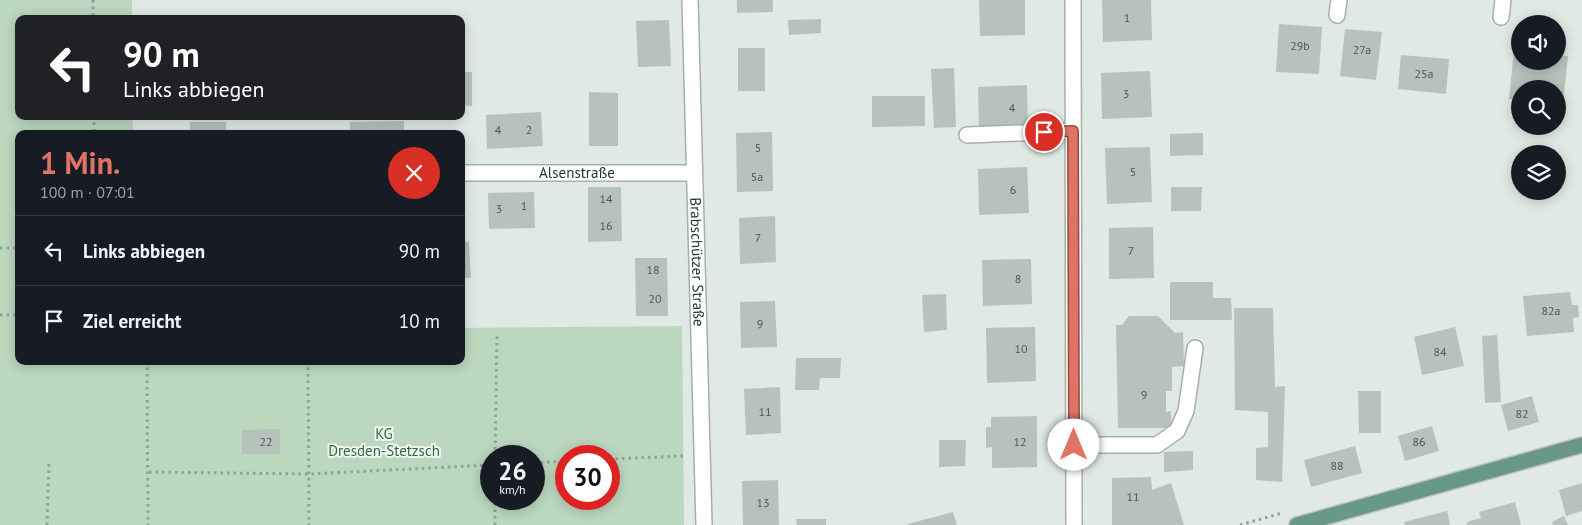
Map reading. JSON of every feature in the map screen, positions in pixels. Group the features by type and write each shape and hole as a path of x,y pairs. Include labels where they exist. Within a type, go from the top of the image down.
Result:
{"main road":[{"path":"1297,525 1582,445"}],"street":[{"name":"Brabschützer Straße","path":"690,0 704,525"},
{"path":"1073,0 1074,525"},
{"path":"1501,17 1503,0"},
{"path":"967,135 1073,131"},
{"name":"Alsenstraße","path":"465,173 694,173"},
{"path":"1074,445 1157,445 1177,431 1186,411 1195,348"}],"path":[{"path":"93,0 93,15"},
{"path":"0,248 15,248"},
{"path":"0,315 15,315"},
{"path":"495,445 496,335"},
{"path":"147,365 148,525"},
{"path":"308,365 309,525"},
{"path":"620,459 703,455"},
{"path":"47,525 48,464"},
{"path":"149,472 309,474 480,466"},
{"path":"495,510 495,525"}],"green space":[{"name":"KG Dresden-Stetzsch","path":"0,0 132,0 132,15 15,15 15,120 132,120 134,130 15,130 15,365 465,365 465,328 682,326 684,525 0,525"}],"building":[{"path":"737,0 773,0 773,12 737,13"},
{"path":"979,0 1025,0 1025,35 980,36"},
{"path":"1102,0 1151,0 1152,40 1103,42"},
{"path":"821,19 821,33 789,35 788,20"},
{"path":"669,20 671,66 638,67 636,21"},
{"path":"1279,24 1322,27 1319,74 1276,72"},
{"path":"1345,29 1382,32 1376,80 1340,76"},
{"path":"738,48 765,48 765,91 738,91"},
{"path":"1401,55 1449,59 1446,94 1398,89"},
{"path":"1566,56 1568,56 1566,80 1511,80 1511,99 1509,99 1512,70 1566,70"},
{"path":"954,68 956,127 934,128 931,69"},
{"path":"1150,71 1152,117 1102,119 1101,73"},
{"path":"465,72 472,72 472,106 465,105"},
{"path":"1027,85 1028,131 979,133 978,87"},
{"path":"589,92 618,93 618,146 589,146"},
{"path":"872,96 925,96 925,126 872,127"},
{"path":"541,112 543,146 487,149 486,115"},
{"path":"404,121 404,130 350,130 350,122"},
{"path":"190,122 226,122 226,130 190,130"},
{"path":"772,132 773,191 737,192 736,133"},
{"path":"1203,133 1203,155 1170,156 1170,134"},
{"path":"1150,147 1152,202 1107,204 1105,148"},
{"path":"1027,167 1029,213 979,215 978,169"},
{"path":"588,187 621,187 622,241 588,242"},
{"path":"1171,187 1202,187 1201,211 1171,211"},
{"path":"534,192 535,228 489,229 488,193"},
{"path":"775,216 776,262 740,264 739,218"},
{"path":"1153,227 1154,278 1109,279 1109,228"},
{"path":"465,242 469,242 471,278 465,278"},
{"path":"635,258 667,258 668,316 636,316"},
{"path":"1031,259 1032,304 983,306 982,260"},
{"path":"1170,282 1213,282 1213,298 1231,298 1232,320 1170,320"},
{"path":"1570,292 1572,305 1578,305 1579,317 1573,318 1574,332 1527,336 1523,296"},
{"path":"946,294 947,330 924,332 922,295"},
{"path":"775,301 777,347 741,348 740,302"},
{"path":"1234,308 1273,308 1275,387 1285,386 1282,482 1256,480 1256,448 1268,447 1268,412 1235,410"},
{"path":"1129,316 1158,316 1175,333 1183,332 1184,366 1172,367 1172,391 1166,391 1166,412 1171,411 1171,428 1118,428 1116,325 1122,325"},
{"path":"1035,327 1036,381 987,383 986,328"},
{"path":"1455,327 1464,366 1422,375 1414,337"},
{"path":"1497,335 1501,402 1485,403 1482,336"},
{"path":"796,358 841,358 840,378 820,378 819,390 795,390"},
{"path":"780,387 781,433 746,435 744,389"},
{"path":"1358,391 1381,391 1381,433 1359,433"},
{"path":"1532,396 1539,422 1508,431 1501,405"},
{"path":"1037,416 1037,467 992,468 992,447 986,448 986,427 991,427 991,417"},
{"path":"1432,426 1439,451 1405,461 1398,436"},
{"path":"280,429 280,454 242,454 242,430"},
{"path":"939,440 966,440 965,466 939,467"},
{"path":"1355,446 1362,473 1311,487 1304,460"},
{"path":"1193,451 1193,470 1164,472 1164,452"},
{"path":"1151,477 1152,490 1171,483 1184,525 1112,525 1112,478"},
{"path":"778,480 779,525 743,525 742,481"},
{"path":"1582,483 1582,511 1566,516 1559,490"},
{"path":"1515,502 1521,525 1467,525 1467,522 1481,518 1479,512"},
{"path":"1447,511 1450,525 1405,525 1404,522"},
{"path":"953,512 957,525 908,525 908,524"},
{"path":"1564,516 1568,525 1553,525 1552,522"},
{"path":"796,519 826,519 826,525 797,525"}],"route":[{"path":"1044,132 1073,131 1074,445"}]}
